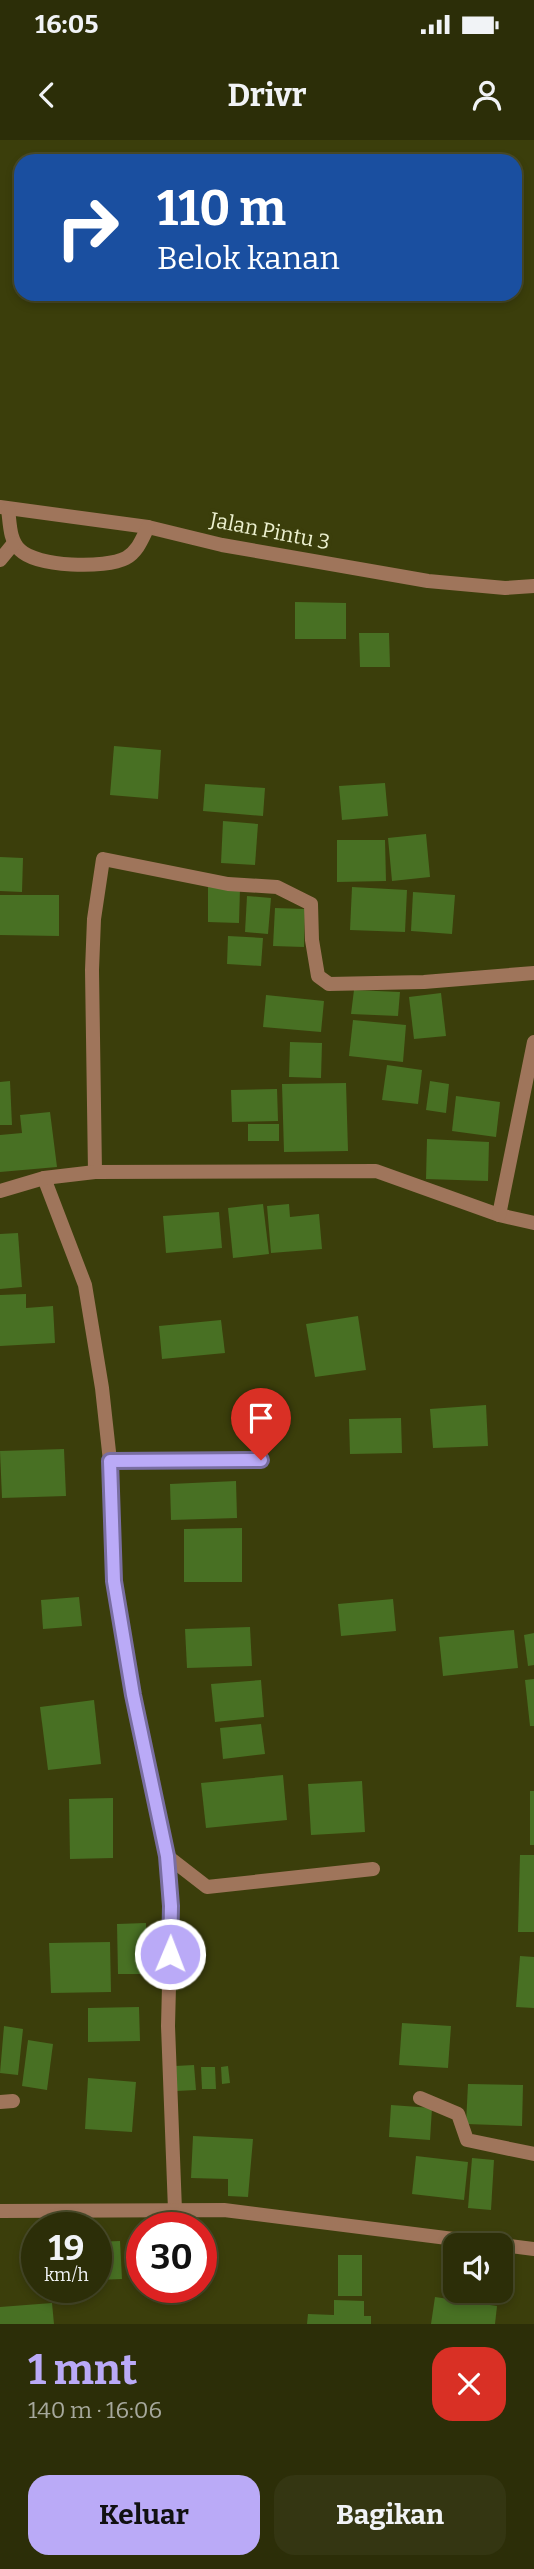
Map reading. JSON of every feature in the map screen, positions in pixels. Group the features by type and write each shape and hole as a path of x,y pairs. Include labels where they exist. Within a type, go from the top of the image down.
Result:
{"street":[{"name":"Jalan Pintu 3","path":"4,508 148,527 222,545 428,581 505,588 534,586"},
{"path":"4,508 14,542 28,556 64,564 115,562 128,557 137,548 148,527"},
{"path":"0,560 14,542"},
{"path":"95,1172 92,970 94,919 103,859 228,884 278,887 311,904 312,940 318,976 329,984 424,982 534,973"},
{"path":"499,1215 534,1042"},
{"path":"0,1191 44,1178 95,1172 376,1171 499,1215 534,1223"},
{"path":"44,1178 85,1285 102,1388 110,1461 114,1581 133,1695 167,1856 171,1906 168,2026 175,2210"},
{"path":"110,1461 261,1460"},
{"path":"167,1856 207,1887 373,1869"},
{"path":"420,2098 458,2114 467,2140 534,2154"},
{"path":"0,2211 224,2210 534,2249"}],"building":[{"path":"295,602 346,603 346,639 295,639"},
{"path":"359,633 389,633 390,667 360,667"},
{"path":"114,746 161,750 158,799 110,795"},
{"path":"385,783 388,816 342,820 339,786"},
{"path":"205,784 265,788 263,816 203,811"},
{"path":"223,821 258,824 255,865 221,863"},
{"path":"426,834 430,877 392,881 388,838"},
{"path":"337,840 385,840 386,881 337,882"},
{"path":"0,857 23,858 22,892 0,891"},
{"path":"208,887 240,888 239,923 208,922"},
{"path":"352,887 407,890 405,932 350,930"},
{"path":"413,892 455,895 452,934 411,931"},
{"path":"0,895 59,895 59,936 0,935"},
{"path":"247,896 271,898 268,934 245,932"},
{"path":"275,908 305,909 304,947 273,946"},
{"path":"228,936 263,938 261,966 227,964"},
{"path":"354,990 400,992 398,1016 351,1014"},
{"path":"441,993 446,1036 414,1039 409,997"},
{"path":"266,995 324,1001 321,1032 263,1027"},
{"path":"353,1020 406,1025 403,1062 349,1056"},
{"path":"290,1042 322,1043 321,1078 289,1077"},
{"path":"387,1065 422,1070 418,1104 382,1100"},
{"path":"10,1081 12,1125 0,1125 0,1082"},
{"path":"430,1081 449,1084 446,1113 426,1110"},
{"path":"346,1083 348,1151 284,1152 282,1084"},
{"path":"277,1089 278,1121 232,1122 231,1090"},
{"path":"456,1096 500,1102 496,1137 452,1131"},
{"path":"50,1112 57,1167 0,1172 0,1135 22,1133 20,1115"},
{"path":"248,1124 279,1124 279,1141 248,1141"},
{"path":"427,1139 489,1142 488,1181 426,1179"},
{"path":"263,1204 269,1254 233,1258 228,1208"},
{"path":"289,1204 290,1217 319,1214 322,1249 271,1253 267,1206"},
{"path":"219,1212 222,1248 166,1253 163,1216"},
{"path":"18,1233 22,1287 0,1289 0,1234"},
{"path":"26,1294 26,1308 53,1306 55,1343 0,1346 0,1295"},
{"path":"358,1316 366,1370 315,1377 306,1324"},
{"path":"221,1320 225,1353 162,1359 159,1326"},
{"path":"486,1405 488,1446 433,1448 430,1409"},
{"path":"401,1418 402,1453 350,1454 349,1419"},
{"path":"64,1449 66,1496 2,1498 0,1451"},
{"path":"236,1481 237,1518 171,1520 170,1484"},
{"path":"242,1528 242,1582 184,1582 184,1529"},
{"path":"79,1597 82,1626 43,1629 41,1600"},
{"path":"393,1599 396,1631 341,1636 338,1604"},
{"path":"250,1627 252,1666 187,1668 185,1629"},
{"path":"514,1630 518,1668 443,1676 439,1637"},
{"path":"534,1633 534,1665 528,1666 524,1635"},
{"path":"534,1679 534,1726 530,1726 525,1680"},
{"path":"261,1680 264,1717 215,1722 211,1684"},
{"path":"94,1700 101,1764 48,1770 40,1707"},
{"path":"261,1724 265,1754 223,1759 220,1728"},
{"path":"283,1775 287,1820 206,1828 201,1783"},
{"path":"362,1781 365,1832 311,1835 308,1784"},
{"path":"530,1791 534,1791 534,1845 530,1845"},
{"path":"113,1798 113,1858 70,1859 69,1799"},
{"path":"520,1855 534,1855 534,1932 518,1932"},
{"path":"146,1923 147,1974 118,1974 117,1924"},
{"path":"110,1942 111,1992 51,1993 49,1943"},
{"path":"520,1956 534,1957 534,2008 516,2007"},
{"path":"139,2007 140,2041 88,2042 88,2008"},
{"path":"402,2023 451,2026 448,2068 399,2065"},
{"path":"4,2026 23,2029 18,2075 0,2073"},
{"path":"28,2040 53,2044 47,2090 22,2086"},
{"path":"194,2065 196,2090 176,2091 175,2066"},
{"path":"228,2066 230,2083 222,2084 221,2067"},
{"path":"201,2067 215,2067 216,2089 202,2089"},
{"path":"88,2078 136,2082 132,2132 85,2129"},
{"path":"468,2084 523,2085 522,2126 466,2124"},
{"path":"391,2105 432,2108 430,2140 389,2137"},
{"path":"193,2136 253,2139 248,2197 228,2196 228,2179 191,2178"},
{"path":"416,2156 468,2162 464,2200 412,2194"},
{"path":"472,2158 494,2160 491,2210 468,2208"},
{"path":"112,2241 120,2241 122,2279 112,2279"},
{"path":"338,2255 362,2255 362,2296 338,2296"},
{"path":"435,2297 443,2298 443,2303 497,2306 495,2324 431,2324"},
{"path":"334,2300 364,2301 364,2316 371,2316 371,2324 307,2324 308,2314 334,2315"},
{"path":"52,2303 54,2324 0,2324 0,2307"}],"route":[{"path":"170,1954 171,1906 167,1856 133,1695 114,1581 110,1461 261,1460"}]}
